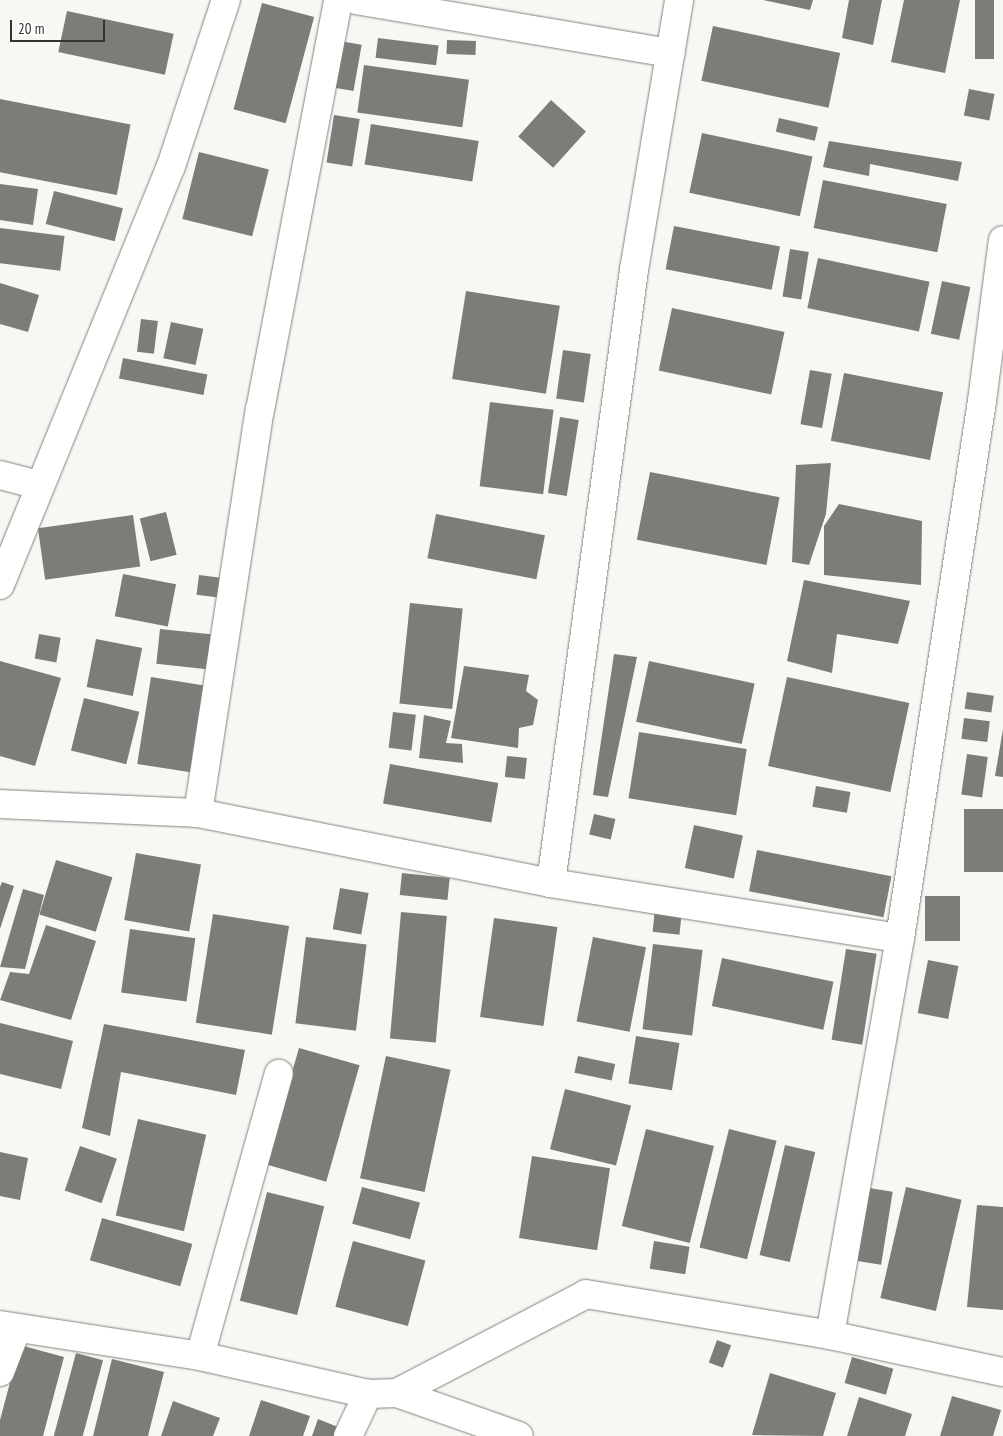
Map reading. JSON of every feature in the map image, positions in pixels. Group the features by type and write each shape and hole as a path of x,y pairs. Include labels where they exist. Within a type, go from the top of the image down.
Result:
{"street":[{"path":"0,584 170,166 226,0"},
{"path":"198,813 260,410 338,0"},
{"path":"356,0 671,53"},
{"path":"551,884 634,270 679,0"},
{"path":"830,1335 993,403 1003,240"},
{"path":"0,475 39,485"},
{"path":"0,804 198,813 551,884 900,938"},
{"path":"200,1356 279,1074"},
{"path":"396,1393 586,1294 830,1335 1003,1372"},
{"path":"0,1372 8,1327 200,1356 368,1394 396,1393 519,1436"},
{"path":"348,1436 368,1394"}],"building":[{"path":"763,0 813,0 810,10"},
{"path":"849,0 882,0 873,45 842,38"},
{"path":"904,0 960,0 945,73 891,62"},
{"path":"975,0 994,0 994,59 975,59"},
{"path":"262,3 314,17 286,123 234,109"},
{"path":"67,11 174,34 165,75 58,52"},
{"path":"713,26 840,53 829,108 701,81"},
{"path":"378,38 439,45 436,65 376,58"},
{"path":"447,40 476,41 475,55 447,54"},
{"path":"340,41 362,45 354,91 332,87"},
{"path":"364,65 469,80 462,127 357,113"},
{"path":"969,89 995,94 989,120 964,116"},
{"path":"0,99 131,124 117,195 0,172"},
{"path":"551,100 586,131 553,168 518,136"},
{"path":"334,115 360,119 352,166 326,162"},
{"path":"779,118 818,127 815,141 776,132"},
{"path":"371,124 479,141 472,182 365,164"},
{"path":"702,133 813,156 800,216 689,193"},
{"path":"829,141 962,162 958,181 870,164 869,176 823,167"},
{"path":"199,152 269,169 252,236 182,219"},
{"path":"823,180 947,204 937,252 814,228"},
{"path":"0,184 38,189 33,225 0,220"},
{"path":"54,191 123,208 115,241 46,224"},
{"path":"674,226 780,247 772,290 666,269"},
{"path":"0,228 65,236 60,271 0,263"},
{"path":"790,249 809,252 801,299 782,296"},
{"path":"818,258 930,282 919,332 807,308"},
{"path":"942,281 970,287 959,340 931,334"},
{"path":"0,283 39,295 28,332 0,324"},
{"path":"466,291 560,306 546,394 452,379"},
{"path":"672,308 784,332 771,395 659,371"},
{"path":"141,319 158,321 154,354 137,352"},
{"path":"171,322 203,329 196,365 163,358"},
{"path":"563,350 591,354 584,402 556,399"},
{"path":"123,358 207,374 203,395 119,379"},
{"path":"810,370 832,374 822,428 800,424"},
{"path":"844,373 943,392 930,460 831,441"},
{"path":"490,402 554,410 543,494 480,486"},
{"path":"560,417 579,420 567,496 548,493"},
{"path":"831,463 826,514 809,565 792,562 796,465"},
{"path":"650,472 780,497 766,565 637,540"},
{"path":"839,504 922,521 921,585 824,575 824,526"},
{"path":"166,512 177,555 150,561 140,519"},
{"path":"436,514 545,535 536,579 427,558"},
{"path":"133,515 140,566 45,580 38,528"},
{"path":"123,574 176,584 168,627 115,616"},
{"path":"199,575 223,578 220,598 197,595"},
{"path":"804,580 910,601 898,644 837,634 832,673 787,661"},
{"path":"410,603 463,609 452,709 399,703"},
{"path":"160,629 211,634 207,669 156,664"},
{"path":"39,634 61,638 56,662 35,659"},
{"path":"96,639 142,648 133,696 87,687"},
{"path":"614,654 637,657 608,797 593,795"},
{"path":"0,661 61,678 35,766 0,756"},
{"path":"649,661 755,683 742,744 636,722"},
{"path":"464,666 529,675 526,691 538,700 533,725 519,728 518,748 451,738"},
{"path":"151,677 204,685 191,772 137,764"},
{"path":"787,677 909,703 890,792 768,766"},
{"path":"967,692 994,696 991,713 965,709"},
{"path":"84,698 139,712 126,764 71,750"},
{"path":"393,712 416,715 411,751 389,748"},
{"path":"424,715 451,721 446,743 462,744 463,763 419,758"},
{"path":"964,718 990,721 987,742 961,739"},
{"path":"1003,729 1003,777 995,776"},
{"path":"639,732 747,749 736,815 629,798"},
{"path":"967,754 988,757 982,798 961,795"},
{"path":"507,756 527,758 525,779 505,777"},
{"path":"390,764 498,783 491,822 383,803"},
{"path":"816,786 850,792 847,813 812,807"},
{"path":"964,809 1003,809 1003,872 964,872"},
{"path":"594,814 615,819 611,839 589,834"},
{"path":"694,825 743,835 734,878 685,868"},
{"path":"757,850 891,876 883,917 749,891"},
{"path":"136,853 201,864 189,931 124,920"},
{"path":"56,860 112,877 96,932 39,915"},
{"path":"402,873 450,878 447,900 400,895"},
{"path":"2,882 14,886 0,929 0,887"},
{"path":"340,888 369,893 361,934 333,929"},
{"path":"23,889 44,895 25,969 0,967"},
{"path":"925,896 960,896 960,941 925,941"},
{"path":"655,909 682,912 679,935 653,932"},
{"path":"401,912 447,916 436,1043 390,1039"},
{"path":"213,914 289,926 272,1035 196,1023"},
{"path":"494,918 557,927 543,1026 480,1017"},
{"path":"46,925 96,941 71,1020 0,1000 10,972 29,974"},
{"path":"130,929 195,938 186,1002 121,992"},
{"path":"306,937 367,944 356,1031 295,1023"},
{"path":"593,937 646,947 630,1032 577,1021"},
{"path":"653,944 703,950 692,1035 643,1029"},
{"path":"846,949 877,954 862,1045 832,1040"},
{"path":"722,958 834,982 823,1030 712,1006"},
{"path":"928,960 958,966 948,1019 918,1013"},
{"path":"0,1023 73,1041 61,1089 0,1074"},
{"path":"104,1024 245,1050 236,1095 121,1072 110,1136 82,1128"},
{"path":"636,1036 679,1043 672,1090 628,1083"},
{"path":"299,1048 360,1065 326,1182 266,1164"},
{"path":"386,1056 451,1070 425,1192 360,1178"},
{"path":"578,1056 615,1064 612,1081 574,1073"},
{"path":"565,1089 631,1105 616,1166 550,1149"},
{"path":"138,1119 206,1135 184,1231 116,1215"},
{"path":"646,1129 714,1146 690,1243 622,1226"},
{"path":"729,1129 777,1141 747,1259 699,1247"},
{"path":"785,1145 815,1152 790,1262 760,1255"},
{"path":"80,1146 117,1159 102,1203 65,1190"},
{"path":"0,1152 28,1158 20,1200 0,1196"},
{"path":"532,1156 610,1168 597,1250 519,1238"},
{"path":"362,1187 420,1203 410,1239 352,1224"},
{"path":"906,1187 962,1200 936,1311 880,1298"},
{"path":"869,1188 893,1192 881,1265 857,1261"},
{"path":"267,1192 324,1206 297,1315 240,1301"},
{"path":"977,1205 1003,1207 1003,1310 967,1307"},
{"path":"102,1218 192,1244 180,1286 90,1260"},
{"path":"353,1241 425,1260 408,1326 335,1307"},
{"path":"654,1241 690,1247 685,1274 650,1269"},
{"path":"717,1340 731,1345 723,1368 709,1363"},
{"path":"20,1345 64,1357 43,1436 0,1436 0,1420"},
{"path":"76,1353 103,1360 83,1436 54,1436"},
{"path":"852,1357 893,1369 886,1395 845,1383"},
{"path":"112,1359 164,1372 148,1436 93,1436"},
{"path":"770,1373 836,1393 823,1436 752,1435"},
{"path":"952,1396 1001,1410 993,1436 940,1436"},
{"path":"859,1397 912,1414 905,1436 847,1436"},
{"path":"261,1400 310,1416 303,1436 249,1436"},
{"path":"173,1401 220,1418 213,1436 161,1436"},
{"path":"318,1419 338,1427 334,1436 312,1436"}]}
